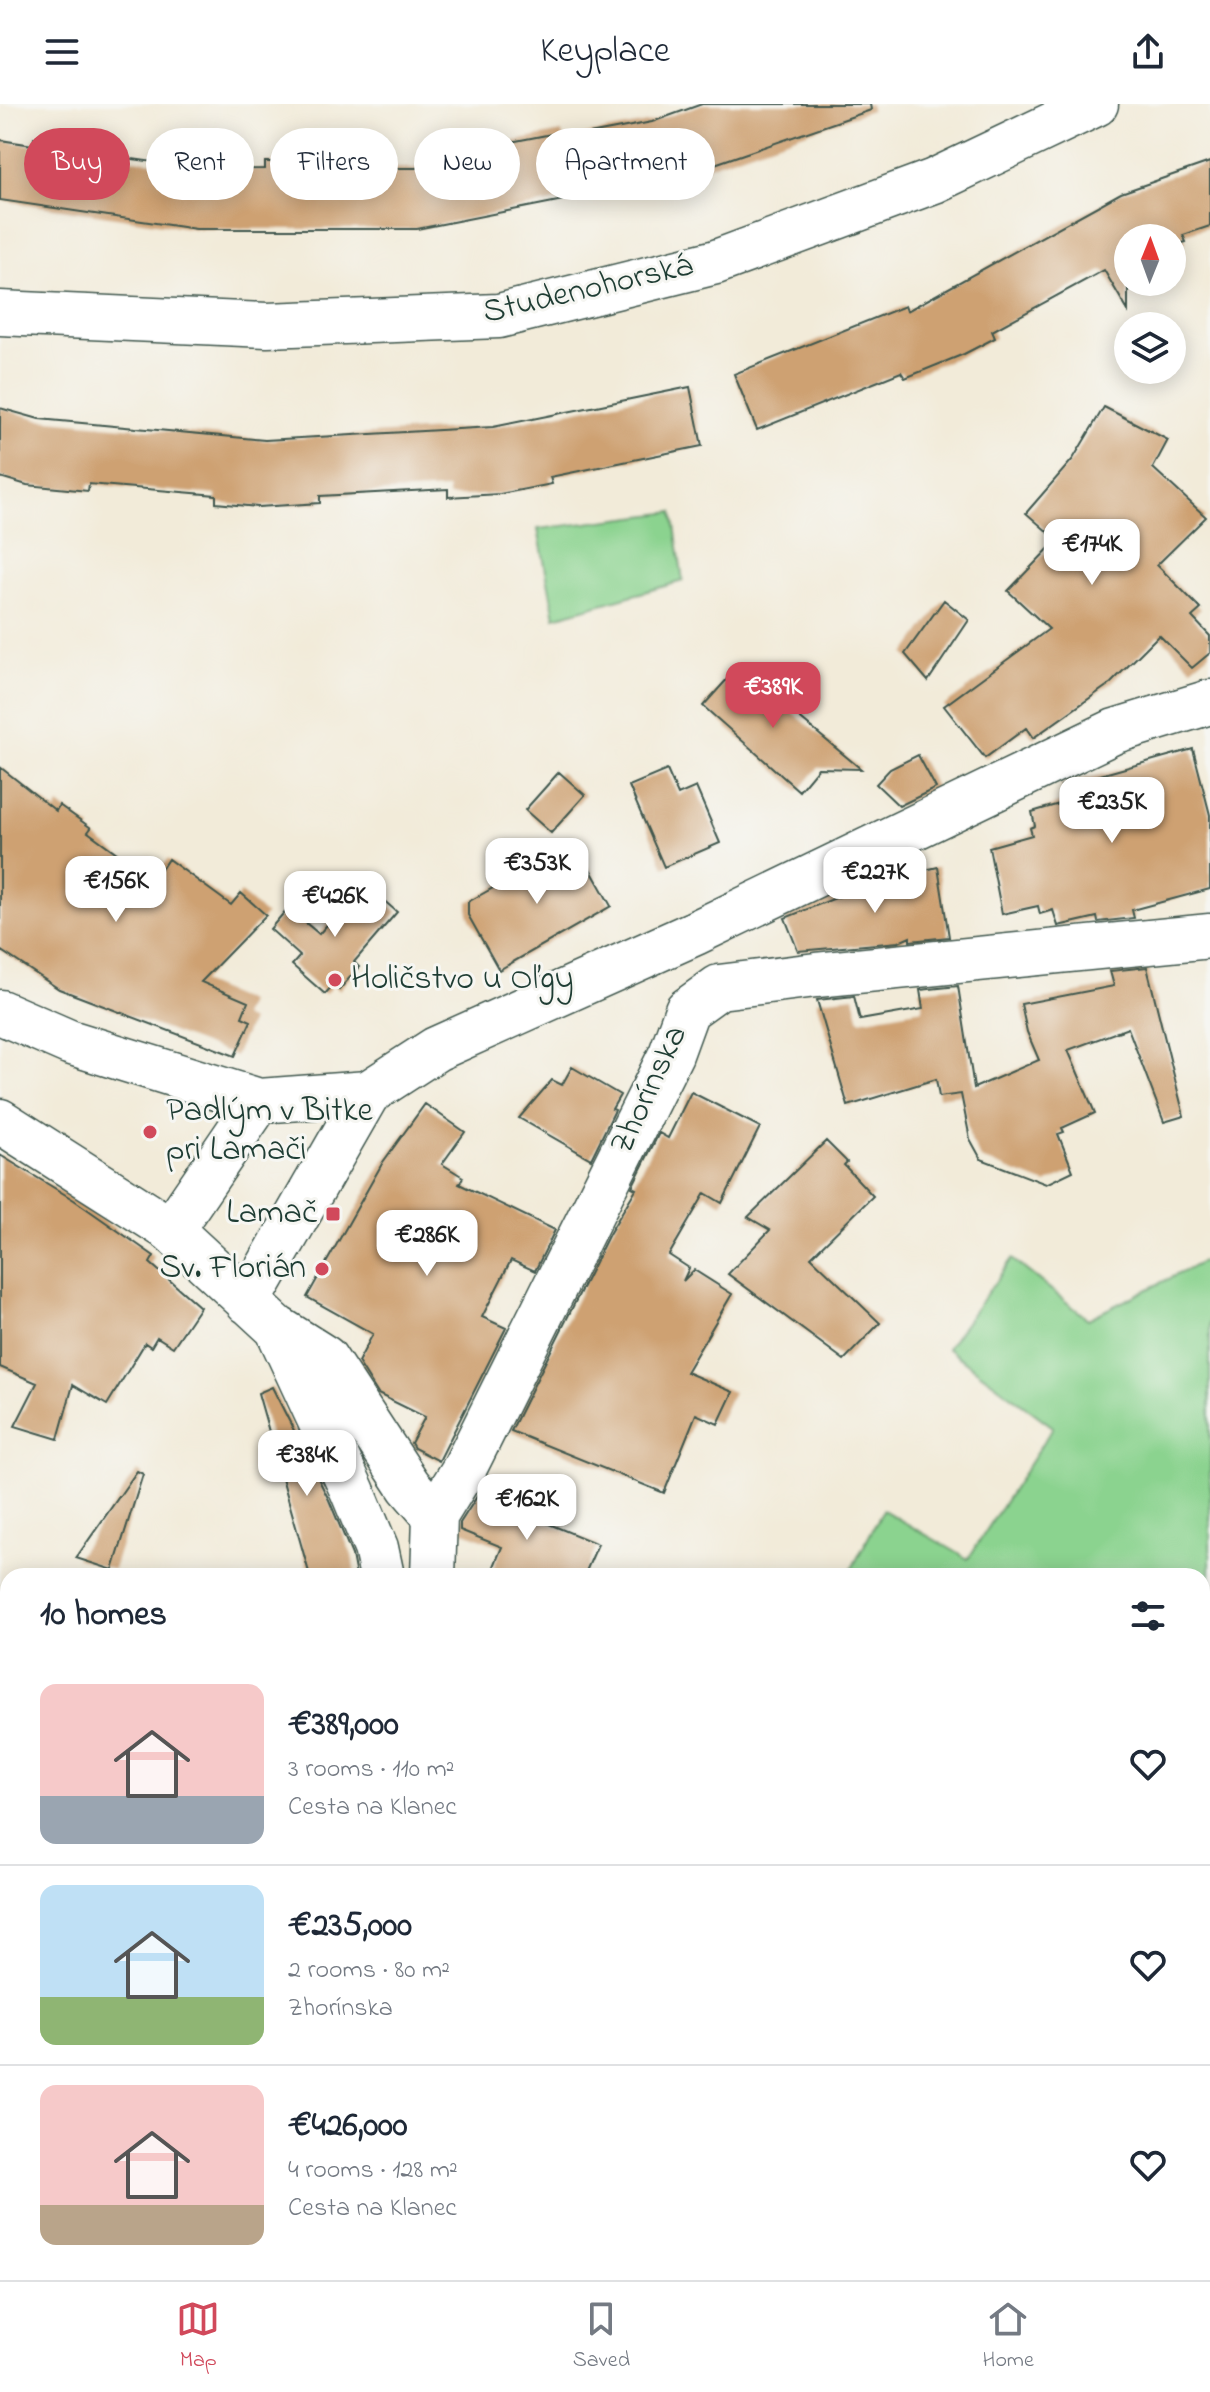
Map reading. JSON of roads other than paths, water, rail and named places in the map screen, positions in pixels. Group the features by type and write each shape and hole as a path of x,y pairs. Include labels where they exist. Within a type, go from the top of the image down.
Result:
{"street":[{"name":"Studenohorská","path":"0,313 267,325 499,316 716,262 934,181 1096,104"},
{"path":"0,1012 69,1042 259,1101 368,1093 436,1049 695,933 1115,731 1210,702"},
{"path":"695,933 719,987"},
{"name":"Zhorínska","path":"435,1516 464,1469 671,1054 687,1010 719,987 1210,936"},
{"path":"263,1315 368,1093"},
{"path":"171,1230 259,1101"},
{"path":"0,1121 171,1230 263,1315 325,1358 409,1486 435,1516 433,1568"},
{"path":"263,1315 352,1490 376,1548 380,1568"}],"place":[{"name":"Holičstvo u Oľgy","path":"335,980"},
{"name":"Padlým v Bitke pri Lamači","path":"150,1132"},
{"name":"Lamač","path":"333,1214"},
{"name":"Sv. Florián","path":"322,1269"}]}
